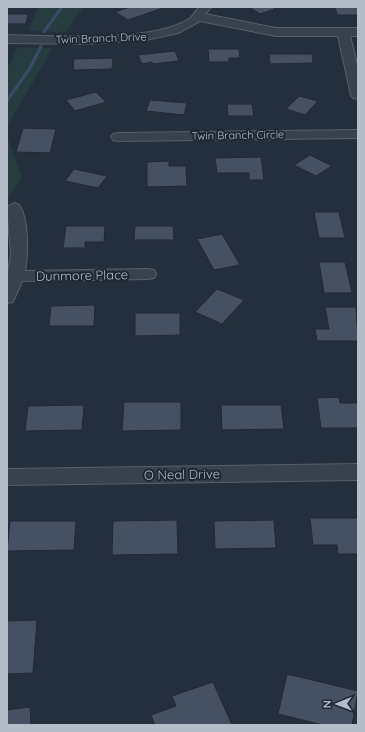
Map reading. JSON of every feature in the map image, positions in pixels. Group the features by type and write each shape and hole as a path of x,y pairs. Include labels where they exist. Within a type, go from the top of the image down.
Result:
{"street":[{"name":"Twin Branch Drive","path":"7,39 136,38 175,30 202,12 276,32 358,32"},
{"path":"343,32 358,95"},
{"name":"Twin Branch Circle","path":"118,137 358,134"},
{"path":"7,298 17,276 19,233 14,208"},
{"name":"Dunmore Place","path":"17,276 148,274"},
{"name":"O Neal Drive","path":"7,477 358,472"}],"green space":[{"path":"36,7 84,7 66,32 28,31 37,10"},
{"path":"18,47 53,48 7,126 7,69"},
{"path":"7,136 22,178 7,199"}],"building":[{"path":"130,7 163,8 128,20 115,12"},
{"path":"249,7 272,7 275,9 260,14"},
{"path":"335,7 358,7 358,15 337,15"},
{"path":"7,14 28,14 26,24 7,24"},
{"path":"208,49 239,49 240,58 229,58 229,62 209,62"},
{"path":"175,51 179,61 142,64 138,55"},
{"path":"269,54 312,54 313,63 270,64"},
{"path":"113,58 112,69 73,70 74,59"},
{"path":"96,92 106,102 75,111 66,100"},
{"path":"299,96 318,101 305,115 286,109"},
{"path":"150,100 187,103 184,115 146,111"},
{"path":"227,104 252,104 254,116 228,116"},
{"path":"23,128 56,129 50,153 16,152"},
{"path":"310,155 332,166 316,176 294,165"},
{"path":"261,157 264,180 249,180 249,173 217,173 215,158"},
{"path":"169,161 169,166 186,166 187,186 147,187 147,162"},
{"path":"74,169 107,176 98,188 65,181"},
{"path":"314,212 339,212 345,238 319,238"},
{"path":"66,226 105,226 104,242 85,242 85,248 63,248"},
{"path":"135,226 173,226 174,240 134,240"},
{"path":"222,234 240,265 214,270 197,239"},
{"path":"319,262 345,262 352,293 324,293"},
{"path":"217,289 244,300 222,324 195,312"},
{"path":"95,305 94,326 49,326 51,306"},
{"path":"325,307 356,307 358,341 317,341 315,329 329,329"},
{"path":"135,313 180,313 180,335 135,336"},
{"path":"339,397 340,403 358,403 358,428 321,428 317,398"},
{"path":"124,402 181,402 181,430 122,431"},
{"path":"84,405 82,430 25,431 28,406"},
{"path":"221,405 281,405 284,429 222,430"},
{"path":"310,518 358,518 358,554 338,554 337,545 313,545"},
{"path":"177,520 178,554 112,555 113,521"},
{"path":"274,520 276,548 215,549 214,521"},
{"path":"10,521 76,521 74,550 7,551"},
{"path":"37,620 33,673 7,674 7,621"},
{"path":"287,674 358,691 352,725 323,725 278,714"},
{"path":"213,682 232,725 155,725 151,715 176,706 172,696"},
{"path":"30,707 31,725 7,725 7,710"}],"waterway":[{"path":"44,32 62,7"},
{"path":"7,101 30,68 41,46"}]}
